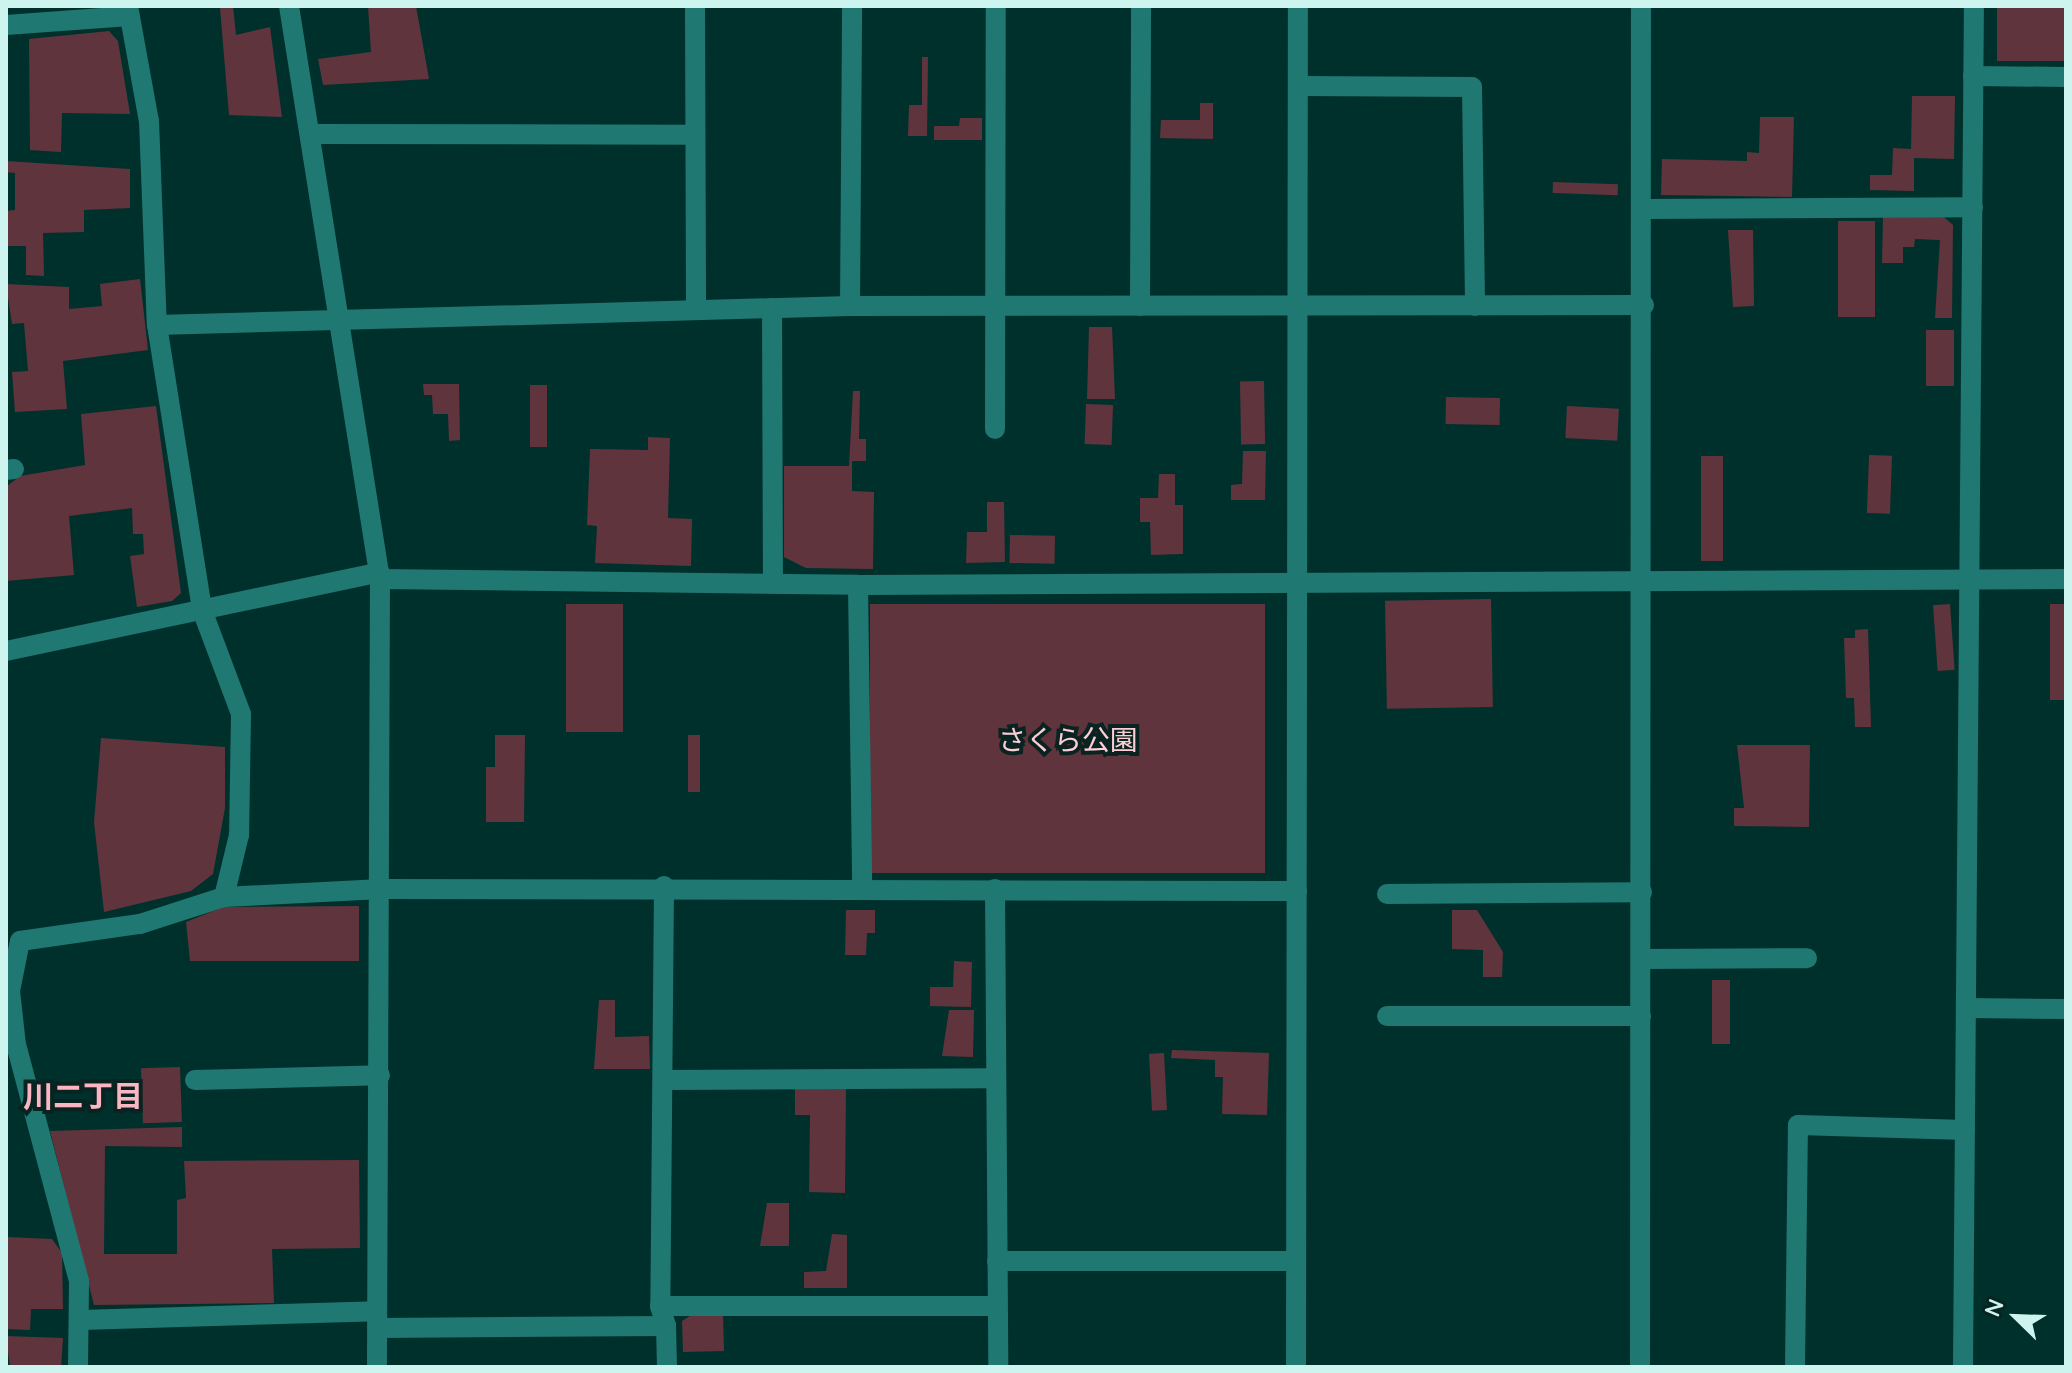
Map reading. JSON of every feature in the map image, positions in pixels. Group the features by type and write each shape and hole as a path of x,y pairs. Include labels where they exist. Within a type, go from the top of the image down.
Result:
{"street":[{"path":"289,6 380,576 382,889 377,1367"},
{"path":"695,6 696,308"},
{"path":"850,306 852,6"},
{"path":"995,429 998,305 996,6"},
{"path":"1140,306 1141,6"},
{"path":"1296,1367 1298,6"},
{"path":"1640,1367 1644,305 1641,6"},
{"path":"1963,1367 1974,6"},
{"path":"6,25 129,11 149,121 157,325 202,610 241,714 239,835 224,897"},
{"path":"1973,76 2066,77"},
{"path":"1298,86 1472,87 1475,306"},
{"path":"310,134 695,135"},
{"path":"1644,209 1973,207"},
{"path":"157,325 696,308 1644,305"},
{"path":"772,308 773,583"},
{"path":"6,651 380,576 858,585 2066,579"},
{"path":"858,585 862,890"},
{"path":"78,1367 81,1320 79,1281 16,1045 10,991 20,941 140,924 224,897 382,889 664,886 862,890 1297,891"},
{"path":"664,886 660,1306 666,1326 667,1367"},
{"path":"995,889 998,1367"},
{"path":"1387,894 1642,892"},
{"path":"1642,959 1807,958"},
{"path":"1966,1008 2066,1009"},
{"path":"1387,1016 1641,1016"},
{"path":"195,1080 380,1075"},
{"path":"664,1080 995,1078"},
{"path":"1795,1367 1798,1125 1965,1130"},
{"path":"997,1261 1296,1261"},
{"path":"660,1306 997,1306"},
{"path":"81,1320 377,1320 666,1326"}],"green space":[{"path":"233,6 236,35 270,27 282,117 229,115 220,8"},
{"path":"368,6 416,6 429,79 323,85 318,59 371,52"},
{"path":"1997,6 2066,6 2066,61 1997,61"},
{"path":"109,31 118,41 130,114 62,113 61,152 30,150 29,39"},
{"path":"922,57 928,57 927,136 908,136 909,105 922,105"},
{"path":"1912,96 1955,96 1954,159 1914,158 1914,191 1870,190 1870,175 1892,175 1893,148 1911,149"},
{"path":"1200,103 1213,103 1213,139 1160,138 1161,120 1200,120"},
{"path":"1760,117 1794,117 1792,197 1661,195 1662,159 1747,161 1747,152 1759,153"},
{"path":"960,118 982,118 982,140 934,140 934,126 959,126"},
{"path":"6,161 130,169 130,208 84,210 84,232 43,233 44,276 26,275 26,246 6,246 6,211 15,210 15,173 6,172"},
{"path":"1553,182 1618,184 1618,195 1553,193"},
{"path":"1883,216 1944,217 1953,225 1952,318 1935,318 1940,240 1915,239 1914,247 1903,247 1903,263 1882,263"},
{"path":"1838,221 1875,221 1875,317 1838,317"},
{"path":"1728,230 1753,230 1754,306 1733,307"},
{"path":"140,279 148,350 63,361 67,409 15,412 12,372 28,371 24,323 12,324 6,284 69,287 69,309 102,306 100,284"},
{"path":"1089,327 1112,327 1115,399 1087,399"},
{"path":"1926,330 1954,330 1954,386 1926,386"},
{"path":"1240,381 1264,381 1265,444 1241,444"},
{"path":"423,384 459,384 460,440 449,441 448,414 433,414 432,395 424,395"},
{"path":"530,385 547,385 547,447 530,447"},
{"path":"853,391 860,391 859,439 866,439 866,461 852,461 852,491 874,492 873,569 806,568 784,557 784,466 849,466"},
{"path":"1446,397 1500,398 1500,425 1446,424"},
{"path":"1086,404 1113,405 1112,445 1085,444"},
{"path":"156,406 181,593 172,601 137,607 130,556 144,554 143,534 133,534 132,508 69,516 74,575 6,581 6,487 20,476 85,465 81,414"},
{"path":"1567,406 1619,409 1617,441 1565,438"},
{"path":"648,437 670,438 668,518 692,519 691,566 595,563 597,526 587,525 590,449 648,450"},
{"path":"1243,451 1266,451 1265,500 1231,500 1231,485 1242,484"},
{"path":"1869,455 1892,456 1890,514 1867,513"},
{"path":"1701,456 1723,456 1723,561 1701,561"},
{"path":"1159,474 1175,474 1175,505 1183,505 1183,554 1151,555 1150,522 1140,522 1140,498 1158,498"},
{"path":"987,502 1004,502 1005,562 966,563 967,532 987,532"},
{"path":"1010,535 1055,536 1055,564 1010,563"},
{"path":"1491,599 1493,707 1387,709 1385,601"},
{"path":"566,604 623,604 623,732 566,732"},
{"name":"さくら公園","path":"870,604 1265,604 1265,873 870,873"},
{"path":"1950,604 1955,670 1938,671 1933,605"},
{"path":"2050,604 2066,604 2066,700 2050,700"},
{"path":"1868,629 1871,727 1855,727 1854,698 1846,698 1844,638 1855,638 1855,630"},
{"path":"495,735 525,735 524,822 486,822 486,767 495,767"},
{"path":"688,735 700,735 700,792 688,792"},
{"path":"101,738 225,747 225,808 213,874 191,891 104,912 94,822"},
{"path":"1737,745 1810,745 1809,827 1734,826 1734,808 1744,808"},
{"path":"359,906 359,961 190,961 186,922 223,907"},
{"path":"846,910 875,910 875,933 867,933 866,955 845,955"},
{"path":"1452,910 1477,910 1503,952 1502,977 1483,977 1483,950 1452,949"},
{"path":"954,961 972,962 971,1007 930,1006 930,987 953,987"},
{"path":"1712,980 1730,980 1730,1044 1712,1044"},
{"path":"599,1000 615,1000 615,1037 649,1036 650,1069 594,1069"},
{"path":"949,1010 974,1010 973,1057 942,1056"},
{"path":"1172,1050 1269,1053 1267,1115 1222,1114 1223,1077 1215,1077 1215,1060 1171,1058"},
{"path":"1164,1053 1167,1110 1152,1111 1149,1054"},
{"path":"180,1067 182,1122 143,1123 141,1068"},
{"path":"795,1089 846,1089 845,1193 809,1192 810,1115 795,1115"},
{"path":"182,1127 182,1147 105,1146 104,1254 177,1254 177,1200 186,1198 184,1161 359,1160 360,1248 272,1249 274,1303 94,1305 50,1131"},
{"path":"767,1203 789,1203 789,1246 760,1246"},
{"path":"832,1234 847,1235 847,1288 804,1288 804,1272 826,1271"},
{"path":"6,1237 52,1239 62,1253 63,1309 31,1309 30,1330 6,1329"},
{"path":"723,1313 724,1351 683,1352 682,1321 693,1314"},
{"path":"6,1336 63,1338 61,1367 10,1367"}],"district":[{"name":"川二丁目","path":"83,1096"}]}
